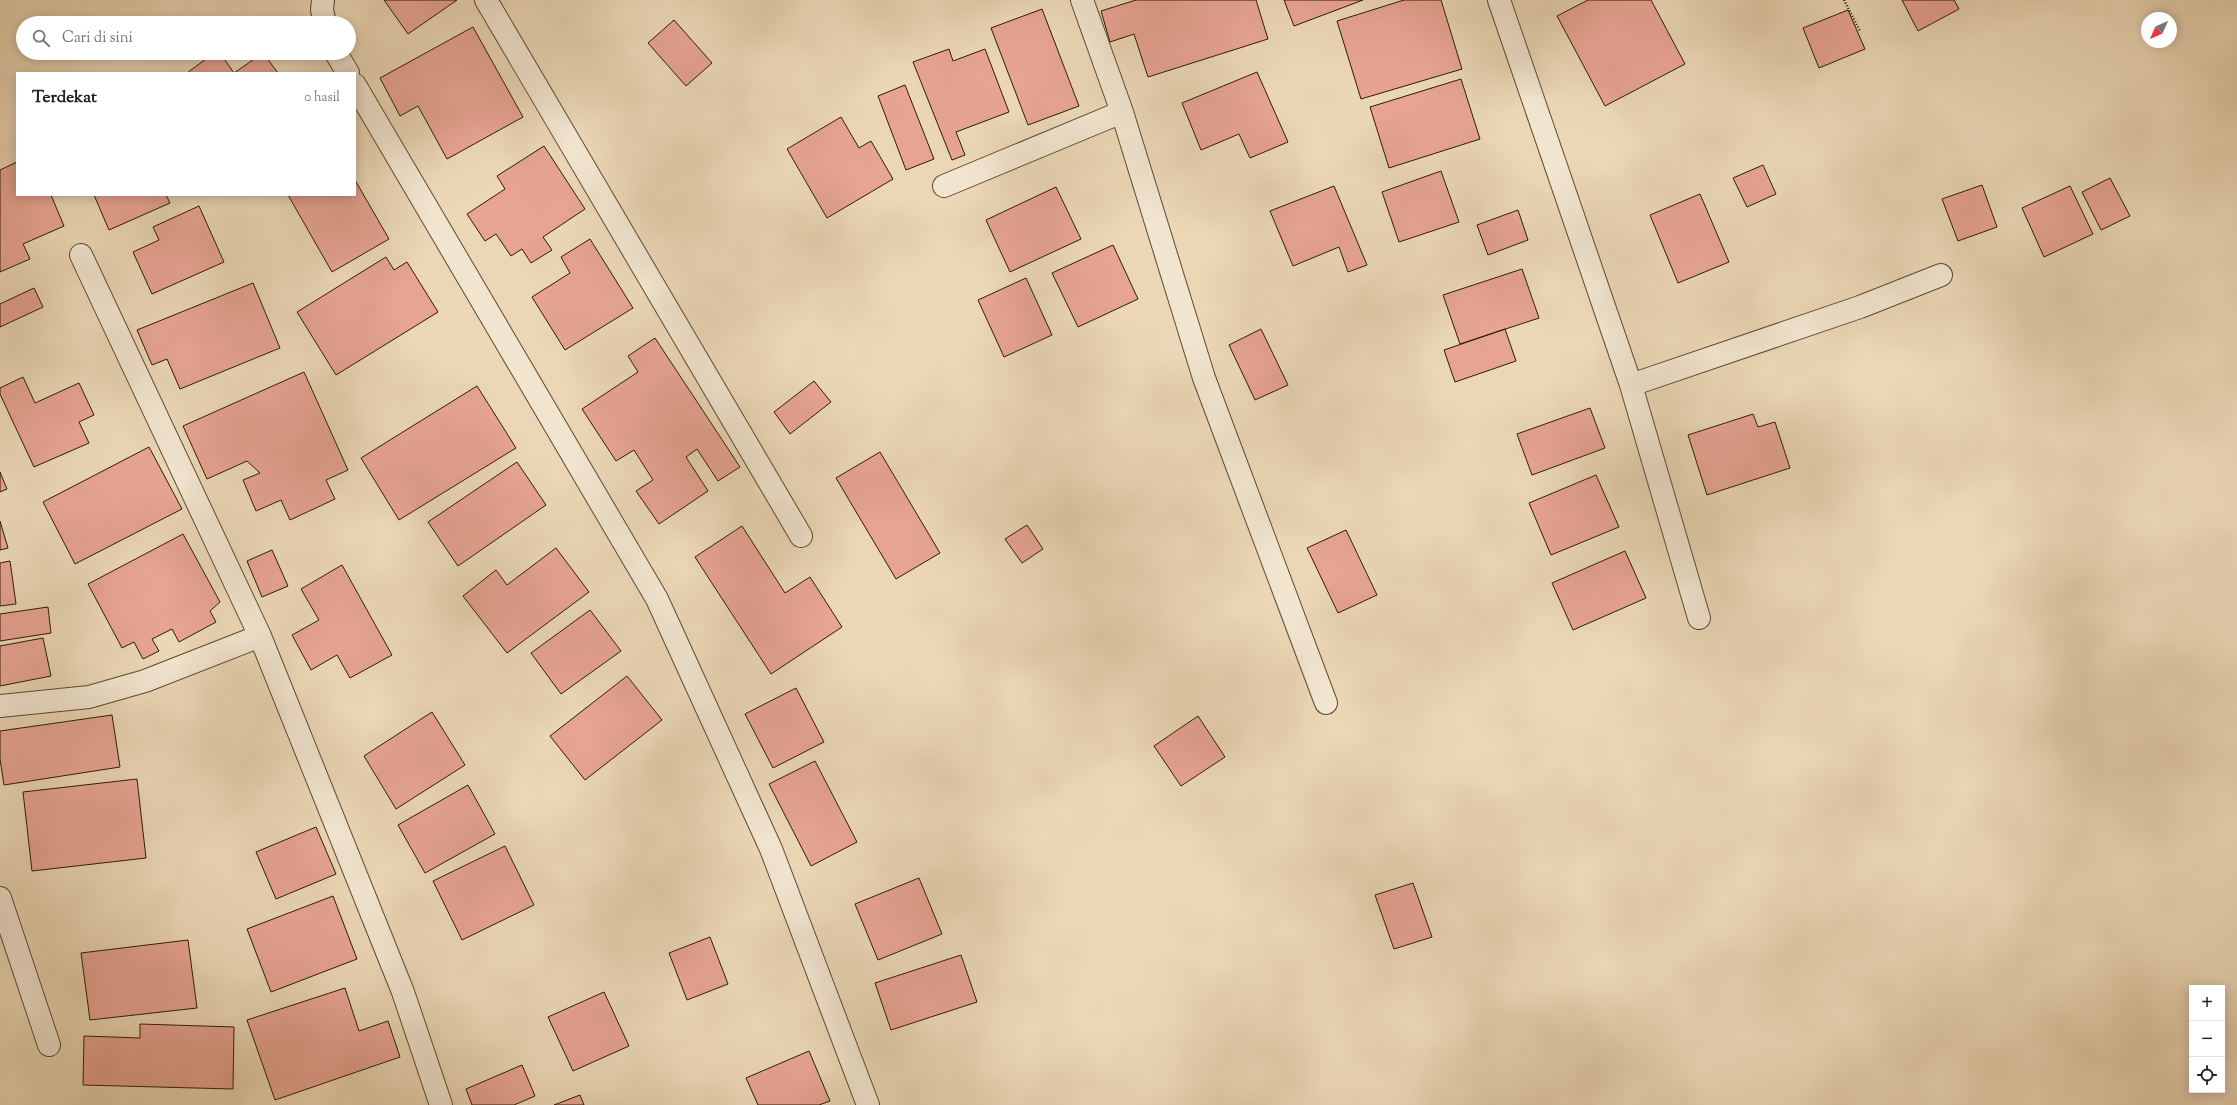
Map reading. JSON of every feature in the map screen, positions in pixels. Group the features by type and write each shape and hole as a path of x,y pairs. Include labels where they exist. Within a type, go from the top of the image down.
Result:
{"street":[{"path":"323,0 322,10 324,16"},
{"path":"486,0 801,536"},
{"path":"1082,0 1122,112 1204,378 1326,704"},
{"path":"1500,0 1631,385 1699,618"},
{"path":"340,60 347,72"},
{"path":"356,87 656,599 771,849 868,1105"},
{"path":"944,186 1122,112"},
{"path":"81,255 260,636 403,992 441,1105"},
{"path":"1631,385 1860,307 1941,275"},
{"path":"0,706 89,697 145,681 260,636"},
{"path":"0,898 49,1046"}],"path":[{"path":"1844,0 1860,31"}],"building":[{"path":"384,0 457,0 408,34"},
{"path":"1136,0 1256,0 1268,39 1148,77 1134,34 1110,42 1101,11"},
{"path":"1284,0 1363,0 1294,26"},
{"path":"1404,0 1441,0 1462,69 1361,99 1337,21"},
{"path":"1588,0 1651,0 1685,64 1605,106 1557,16"},
{"path":"1902,0 1954,0 1959,9 1918,31"},
{"path":"1042,9 1079,106 1028,125 991,28"},
{"path":"1848,10 1865,49 1819,68 1803,28"},
{"path":"674,20 712,63 686,86 648,43"},
{"path":"473,27 523,117 447,159 418,106 400,116 380,78"},
{"path":"949,49 953,61 985,49 1009,112 956,132 965,155 952,160 913,62"},
{"path":"205,60 225,60 233,72 188,72"},
{"path":"253,60 268,60 277,72 235,72"},
{"path":"1257,72 1288,142 1250,158 1239,134 1201,150 1182,103"},
{"path":"1461,79 1480,139 1389,168 1370,107"},
{"path":"905,85 934,159 906,170 878,96"},
{"path":"841,117 859,148 871,141 893,179 827,218 787,149"},
{"path":"544,146 585,209 543,237 552,250 531,263 522,249 511,256 496,234 485,241 467,214 505,189 497,176"},
{"path":"16,162 16,196 51,196 64,226 23,244 30,259 0,272 0,170"},
{"path":"1763,165 1776,194 1747,207 1733,178"},
{"path":"1441,171 1459,222 1399,242 1382,192"},
{"path":"2110,178 2130,216 2101,230 2082,192"},
{"path":"356,182 389,239 332,272 289,196 356,196"},
{"path":"1982,185 1997,227 1958,241 1942,199"},
{"path":"1334,186 1367,265 1348,272 1339,247 1293,266 1270,211"},
{"path":"2070,186 2093,234 2044,257 2022,208"},
{"path":"1056,187 1081,239 1010,272 986,220"},
{"path":"1700,194 1729,262 1678,283 1650,215"},
{"path":"94,196 166,196 170,203 109,230"},
{"path":"199,206 224,262 152,294 133,252 159,240 153,227"},
{"path":"1518,210 1528,240 1488,255 1477,225"},
{"path":"590,239 633,308 565,350 532,297 570,273 561,257"},
{"path":"1113,245 1138,299 1078,327 1052,273"},
{"path":"386,257 394,270 407,262 438,312 336,375 297,312"},
{"path":"1522,269 1539,318 1460,344 1443,295"},
{"path":"1026,278 1052,335 1004,357 978,300"},
{"path":"253,283 280,348 180,389 167,359 152,365 137,330"},
{"path":"34,288 43,307 0,327 0,304"},
{"path":"1261,329 1288,385 1255,400 1229,345"},
{"path":"1505,329 1516,361 1455,382 1444,350"},
{"path":"655,338 740,467 718,481 697,449 686,457 708,491 659,524 636,491 653,480 634,450 616,461 582,409 638,372 628,356"},
{"path":"304,372 348,470 326,480 335,499 290,520 281,500 256,511 243,480 260,473 247,461 207,479 183,426"},
{"path":"23,377 35,403 79,383 94,415 79,422 89,443 34,467 0,394 0,388"},
{"path":"814,381 831,402 790,434 774,412"},
{"path":"477,386 516,448 399,520 361,458"},
{"path":"1590,408 1605,448 1532,475 1517,434"},
{"path":"1753,414 1758,427 1775,422 1790,468 1707,495 1688,435"},
{"path":"149,447 182,509 75,564 43,502"},
{"path":"880,452 940,553 896,579 836,478"},
{"path":"517,462 546,505 458,566 428,522"},
{"path":"0,472 7,489 0,492"},
{"path":"1596,475 1619,527 1551,555 1529,503"},
{"path":"0,521 8,548 0,550"},
{"path":"1027,525 1043,549 1022,563 1005,539"},
{"path":"742,526 785,593 810,577 842,627 771,674 695,557"},
{"path":"1346,530 1377,595 1338,613 1307,548"},
{"path":"183,534 220,602 210,611 216,622 179,642 172,629 152,639 159,651 143,659 134,642 122,648 88,584"},
{"path":"556,548 589,592 507,653 463,596 496,570 507,585"},
{"path":"272,550 288,586 262,597 247,561"},
{"path":"1625,551 1646,598 1573,630 1552,583"},
{"path":"10,561 16,604 0,606 0,563"},
{"path":"342,565 392,655 350,678 337,655 311,670 292,635 319,620 301,589"},
{"path":"48,607 51,633 0,641 0,614"},
{"path":"590,610 621,651 561,694 531,653"},
{"path":"43,638 51,676 0,686 0,646"},
{"path":"627,676 662,720 585,780 550,736"},
{"path":"796,688 824,742 773,768 745,714"},
{"path":"432,712 465,765 396,809 364,756"},
{"path":"112,715 120,767 4,785 0,759 0,731"},
{"path":"1198,716 1225,757 1181,786 1154,746"},
{"path":"815,761 857,842 811,866 769,784"},
{"path":"137,779 146,858 32,871 23,792"},
{"path":"468,785 495,834 425,873 398,825"},
{"path":"316,827 336,874 276,899 256,852"},
{"path":"505,846 534,905 462,940 433,881"},
{"path":"919,878 942,934 878,960 855,904"},
{"path":"1413,883 1432,937 1394,949 1375,895"},
{"path":"333,896 357,959 271,992 247,929"},
{"path":"710,937 728,984 687,1000 669,953"},
{"path":"188,940 197,1008 90,1020 81,953"},
{"path":"961,955 977,1002 891,1030 875,983"},
{"path":"345,988 359,1031 388,1021 400,1057 275,1100 247,1020"},
{"path":"604,992 629,1046 573,1071 548,1017"},
{"path":"140,1024 234,1027 233,1089 83,1085 84,1036 140,1038"},
{"path":"809,1051 830,1101 819,1105 758,1105 746,1078"},
{"path":"522,1065 535,1096 514,1105 472,1105 466,1089"},
{"path":"580,1095 584,1105 554,1105"}]}
